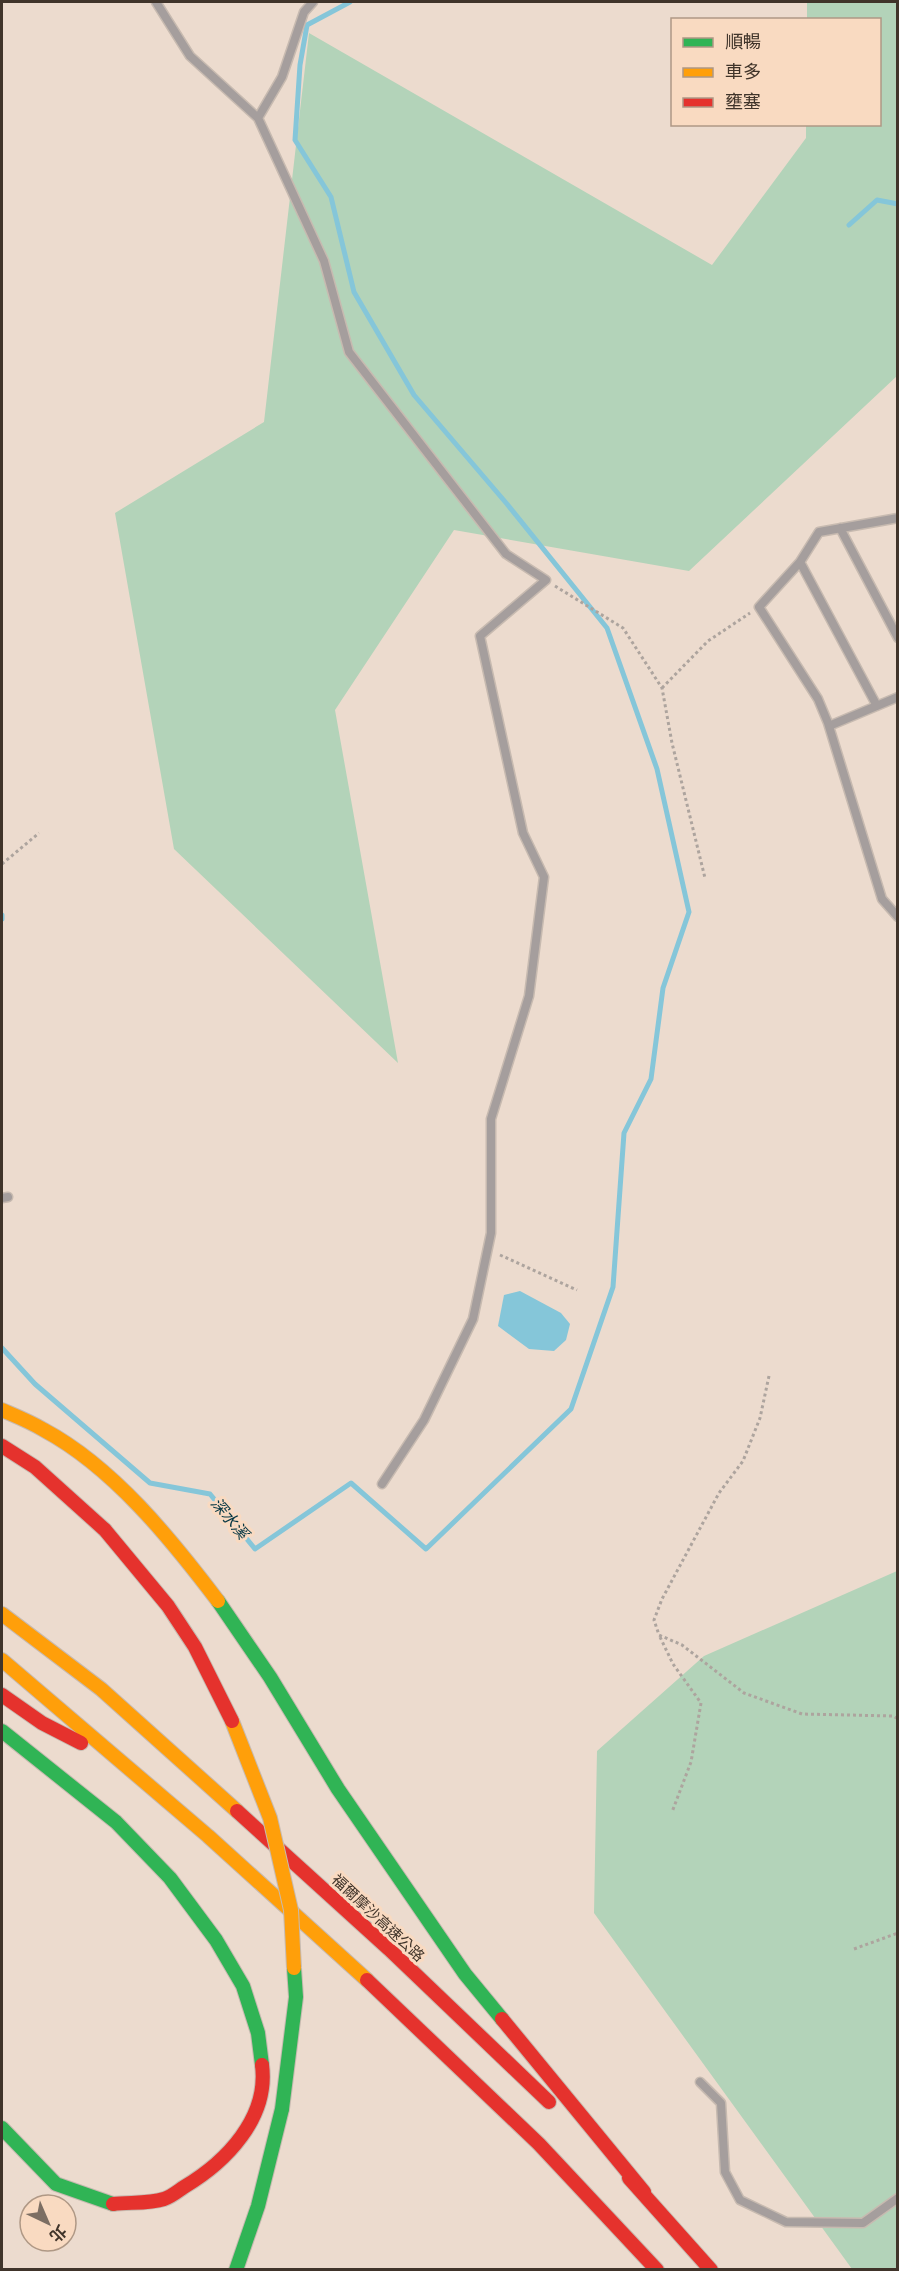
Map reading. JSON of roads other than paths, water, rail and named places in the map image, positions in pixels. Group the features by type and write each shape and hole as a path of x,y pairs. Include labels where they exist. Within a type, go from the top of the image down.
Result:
{"highway":[{"path":"10,1398 45,1430 113,1481 164,1533 198,1575 270,1677 338,1789 465,1974 644,2192"},
{"path":"2,1410 45,1430"},
{"path":"2,1446 35,1467 105,1530 168,1606 195,1647 240,1738 270,1818 291,1910 296,1997 282,2109 258,2206 236,2270"},
{"name":"福爾摩沙高速公路","path":"2,1614 101,1689 389,1949 644,2192 711,2270"},
{"path":"2,1660 132,1770 369,1981 540,2145 657,2270"},
{"path":"2,1695 42,1723 132,1770"},
{"path":"2,1731 116,1822 170,1878 216,1940 243,1986 258,2033 264,2078 259,2106 241,2139 203,2176 164,2199 110,2204 56,2184 2,2128"}],"lane":[{"path":"156,2 190,56 258,118 324,261 349,352 506,554 546,580 480,636 523,833 544,877 529,996 491,1119 491,1233 473,1319 424,1420 382,1484"},
{"path":"258,118 282,77 304,12 313,2"},
{"path":"897,518 819,532 800,562 759,607 818,699 829,726 882,899 897,917"},
{"path":"840,528 897,638"},
{"path":"800,562 878,706"},
{"path":"829,726 897,697"},
{"path":"700,2082 721,2103 725,2172 740,2200 786,2222 863,2223 897,2198"}],"water":[{"path":"520,1291 561,1313 570,1324 566,1340 554,1351 529,1349 498,1326 504,1295"}],"waterway":[{"name":"深水溪","path":"2,1348 35,1384 150,1483 210,1494 255,1549 351,1483 426,1549 571,1409 613,1287 624,1133 651,1079 663,988 689,912 657,769 607,628 507,504 414,395 354,292 331,197 295,140 300,65 307,25 350,2"},
{"path":"849,225 877,200 898,204"}]}
